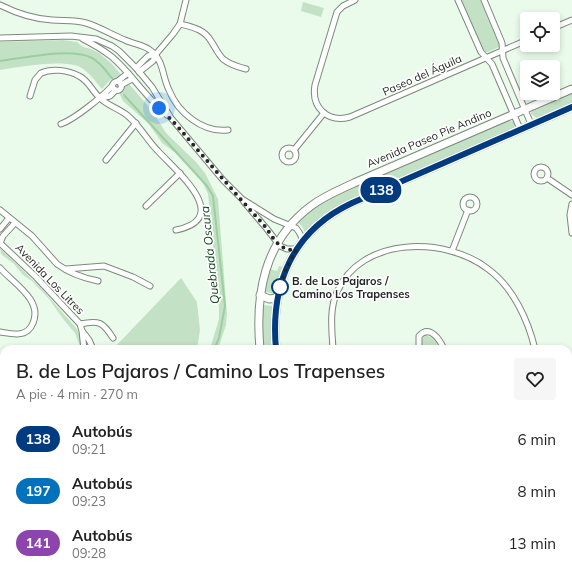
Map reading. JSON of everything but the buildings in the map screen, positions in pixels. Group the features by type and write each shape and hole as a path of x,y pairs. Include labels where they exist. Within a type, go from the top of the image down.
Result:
{"main road":[{"name":"Avenida Paseo Pie Andino","path":"260,345 260,296 267,265 277,243 290,225 310,207 330,194 572,89"},
{"path":"276,345 275,325 277,298 283,276 296,250 303,240 322,221 343,207 572,107"},
{"path":"260,296 268,299 277,298"}],"street":[{"path":"138,70 148,56 156,54 166,44 180,24 186,0"},
{"path":"294,150 324,113 316,101 314,93 315,85 337,12 343,6 355,0"},
{"path":"458,0 481,52 492,64 520,129"},
{"path":"484,0 502,43 503,58 531,124"},
{"path":"0,5 32,17 91,24 145,47 156,54 160,61 169,90 181,109 194,121 206,128 215,131 228,130"},
{"path":"560,25 572,20"},
{"path":"180,24 197,28 202,31 211,40 219,55 236,66 246,70"},
{"path":"0,38 65,35 100,41 119,51 152,87 171,118 223,180 242,199 274,219 298,229 303,240"},
{"path":"79,37 100,48 113,58 128,73 143,92 171,118"},
{"name":"Paseo del Águila","path":"324,113 335,118 350,117 520,43"},
{"path":"113,58 114,54 119,51"},
{"path":"30,96 38,75 46,71 56,70 69,72 83,77 100,98 123,112 136,123 155,148 180,173 193,190 199,202 201,213 197,222 176,230"},
{"path":"119,83 128,73"},
{"path":"62,124 114,88 114,82 119,83 132,79"},
{"path":"143,92 148,91 152,87"},
{"path":"106,160 136,123"},
{"path":"146,206 180,173"},
{"path":"547,178 572,195"},
{"path":"242,199 277,243 288,249 296,250"},
{"path":"572,204 570,215 572,233"},
{"path":"0,210 41,245 57,264 80,276 98,281"},
{"path":"452,251 468,210"},
{"path":"0,229 10,218"},
{"path":"267,229 274,219"},
{"path":"0,243 3,236 15,222"},
{"name":"Avenida Los Litres","path":"0,243 36,277 80,324 85,345"},
{"path":"333,345 331,318 334,300 344,280 357,266 376,255 406,247 426,246 452,251 470,257 482,264 501,280 523,314 534,345"},
{"path":"65,269 104,266 128,274 150,286"},
{"path":"0,268 27,294 33,302 35,309 33,323 26,332 20,334 0,332"},
{"path":"80,324 92,322 103,325 114,338"},
{"name":"Avenida Los Litres","path":"82,332 91,345"},
{"path":"419,345 419,336 427,332 434,334 442,345"}],"green space":[{"path":"461,0 481,0 500,43 499,47 488,52 483,52"},
{"path":"303,2 324,8 321,17 301,11"},
{"path":"63,40 77,42 83,47 99,53 112,64 153,112 166,133 196,162 205,173 218,199 227,314 226,325 219,345 211,345 219,319 219,308 208,194 201,179 181,157 162,143 149,124 123,101 111,79 102,89 92,77 80,67 63,64 41,64 0,70 0,42"},
{"path":"572,92 572,104 537,118 531,114 532,110 554,100 560,100 560,97"},
{"path":"506,120 510,120 515,123 512,130 344,203 324,214 305,233 298,222 311,210 334,196"},
{"path":"0,248 40,287 77,329 82,345 80,345 75,333 49,299 32,281 23,275 14,264 1,254"},
{"path":"279,266 283,267 275,294 265,292 270,269 277,271"},
{"path":"181,278 197,302 200,330 198,345 117,345"},
{"path":"263,305 273,306 273,345 263,345"},
{"path":"424,336 434,338 438,345 422,345 422,339"}],"waterway":[{"name":"Quebrada Oscura","path":"0,61 48,54 73,53 92,58 98,62 112,78"},
{"name":"Quebrada Oscura","path":"124,95 207,186 213,196 225,306 219,338 216,345"}],"bus line":[{"name":"138","path":"276,345 277,298 283,276 292,256 303,240 308,233 322,221 343,207 572,107"}],"place":[{"name":"B. de Los Pajaros / Camino Los Trapenses","path":"280,287"}],"route":[{"path":"159,108 171,118 223,180 242,199 277,243 284,248 296,250 283,276 280,287"}]}
